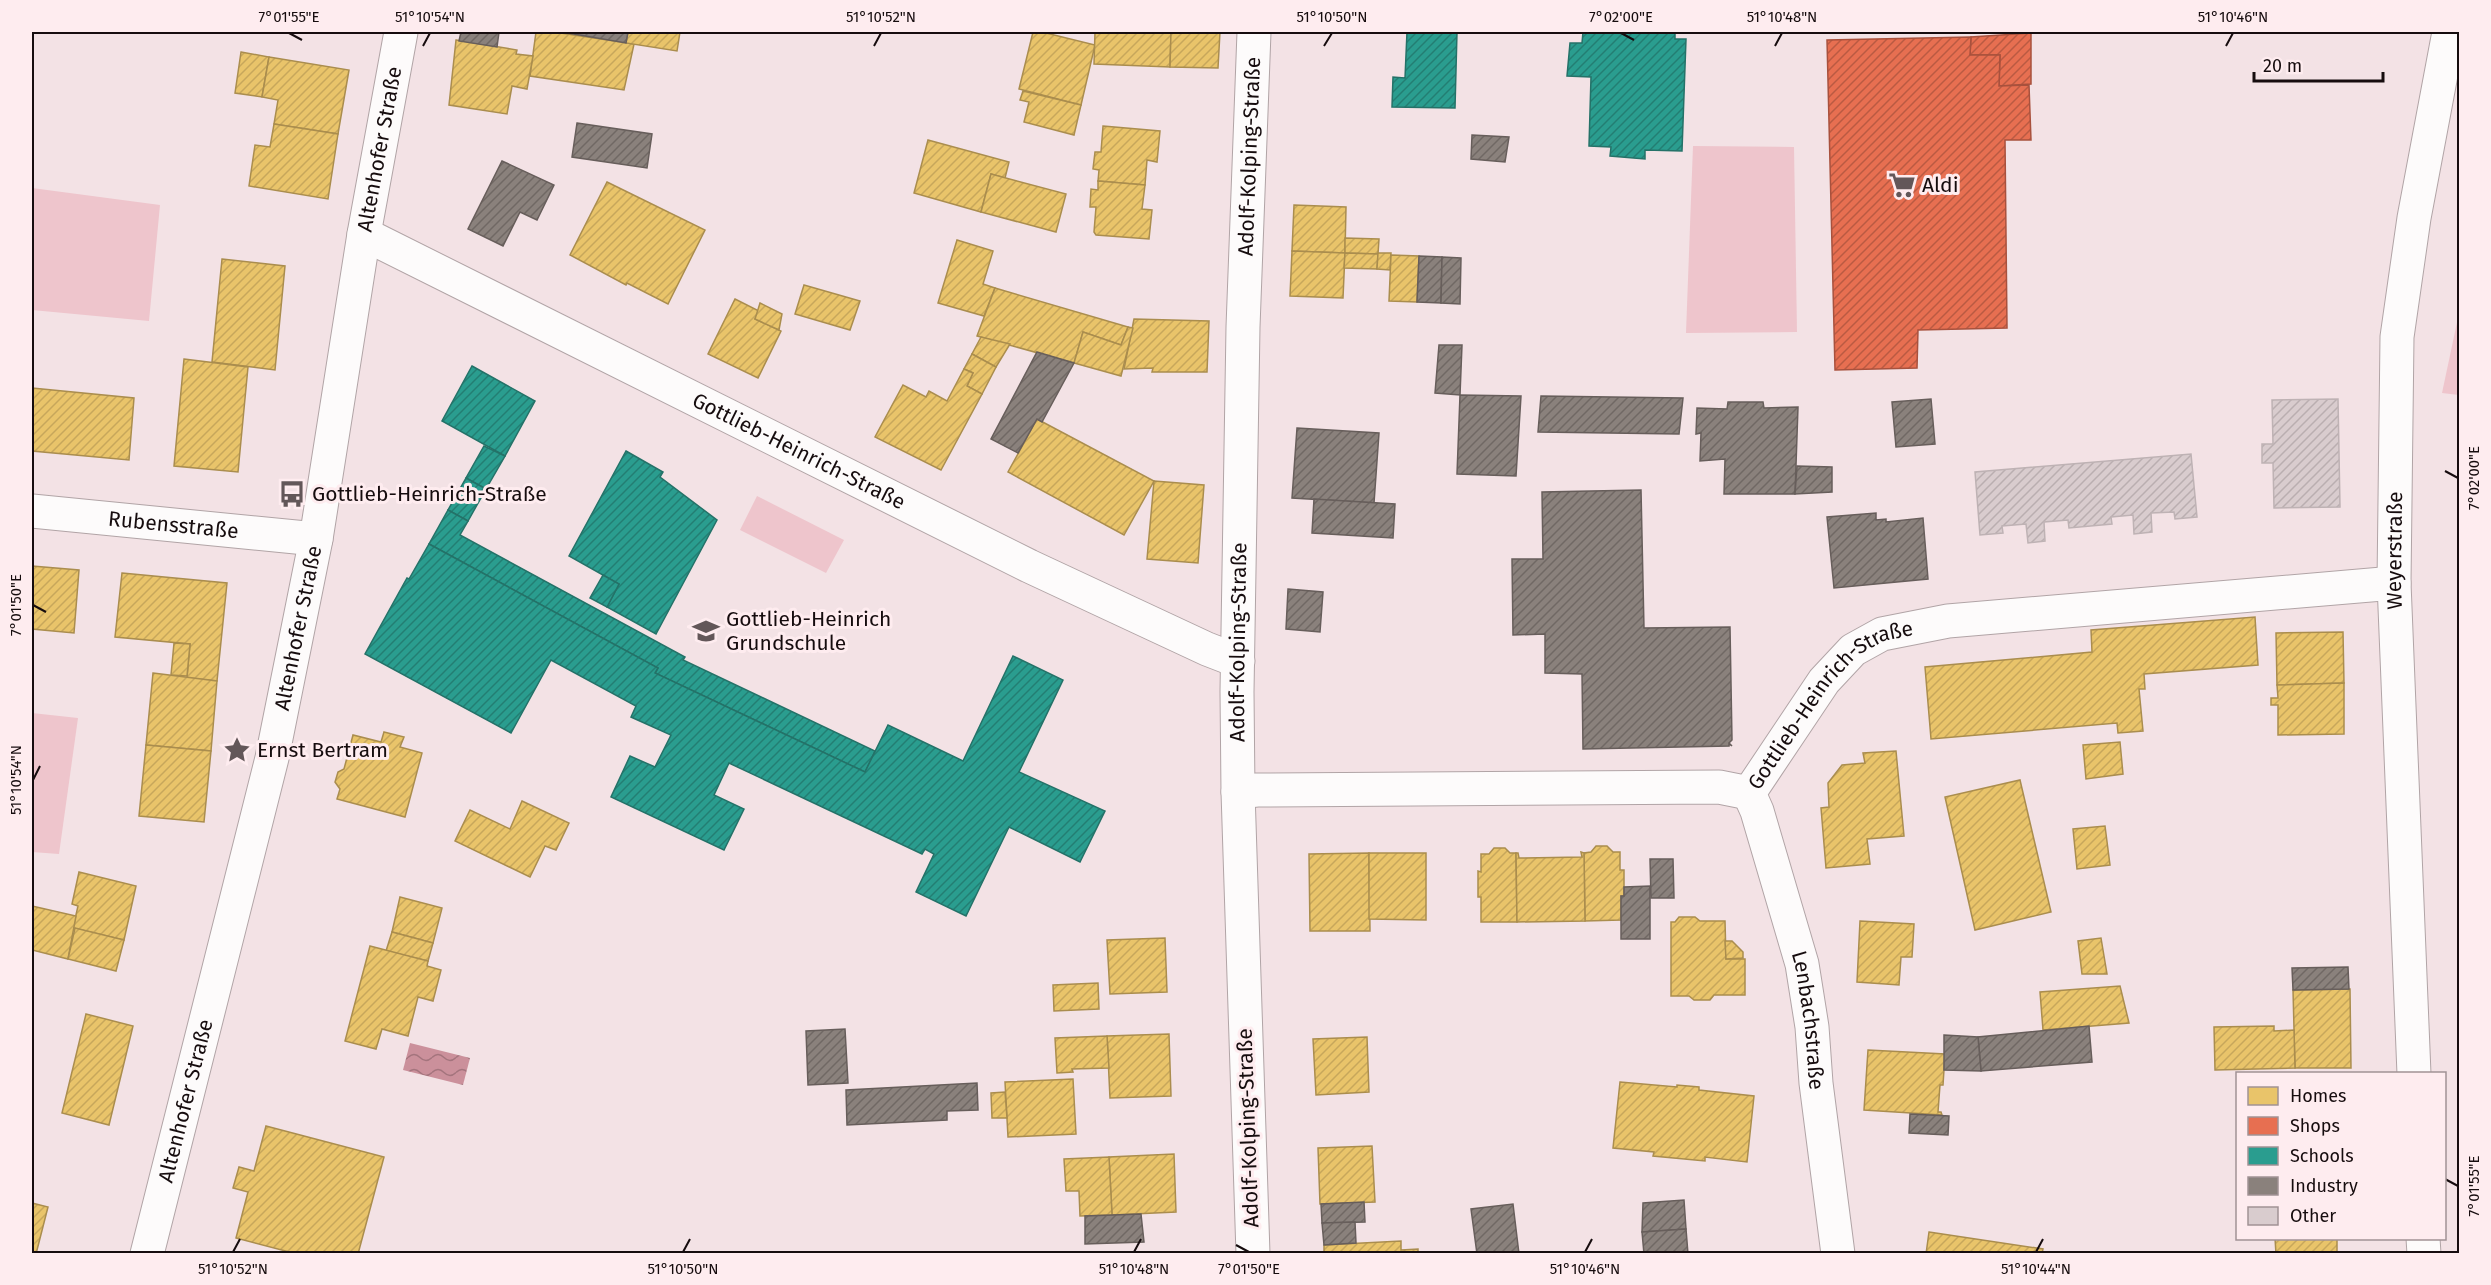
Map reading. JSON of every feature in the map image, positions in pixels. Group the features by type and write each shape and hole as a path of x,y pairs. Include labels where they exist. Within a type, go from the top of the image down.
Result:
{"street":[{"name":"Altenhofer Straße","path":"147,1254 272,758 316,539 364,234 401,32"},
{"name":"Adolf-Kolping-Straße","path":"1252,1254 1238,792 1238,661 1243,327 1254,32"},
{"name":"Weyerstraße","path":"2414,1072 2394,583 2397,337 2414,218 2449,32"},
{"name":"Gottlieb-Heinrich-Straße","path":"364,234 1029,566 1207,649 1238,661"},
{"name":"Rubensstraße","path":"32,511 316,539"},
{"name":"Gottlieb-Heinrich-Straße","path":"1238,792 1257,790 1719,788 1749,793 1824,681 1853,650 1882,634 1948,621 2394,583"},
{"name":"Lenbachstraße","path":"1749,793 1757,811 1802,964 1812,1027 1816,1083 1839,1254"}],"shaded area":[{"path":"1693,146 1794,147 1797,332 1686,333"},
{"path":"32,188 160,205 149,321 32,310"},
{"path":"2459,313 2459,395 2442,393"},
{"path":"757,496 844,540 826,573 740,530"},
{"path":"32,713 78,718 59,854 32,852"}],"water":[{"path":"410,1043 470,1058 463,1085 403,1070"}],"building: Homes":[{"path":"536,32 554,32 634,44 624,90 530,76"},
{"path":"628,32 680,32 677,51 626,43"},
{"path":"1033,32 1042,32 1095,45 1081,105 1019,89"},
{"path":"1095,32 1171,32 1170,67 1094,64"},
{"path":"1171,32 1220,32 1218,68 1170,67"},
{"path":"456,40 517,50 516,54 533,56 527,89 512,86 507,114 449,105"},
{"path":"241,52 269,57 262,97 235,93"},
{"path":"269,57 349,70 338,134 274,124 278,100 262,97"},
{"path":"1023,91 1081,105 1074,135 1024,122 1029,102 1020,100"},
{"path":"274,124 338,134 328,199 249,186 255,145 270,147"},
{"path":"1103,126 1160,131 1157,162 1147,160 1145,185 1098,181 1099,170 1093,169 1095,152 1101,152"},
{"path":"928,140 1009,162 1005,178 991,174 981,212 914,193"},
{"path":"991,174 1066,194 1056,232 981,212"},
{"path":"1098,181 1145,185 1142,209 1152,210 1149,239 1096,235 1094,232 1096,207 1090,207 1091,189 1098,190"},
{"path":"607,182 705,230 668,304 570,255"},
{"path":"1294,205 1346,207 1345,253 1292,251"},
{"path":"1345,238 1379,239 1378,254 1345,253"},
{"path":"957,240 993,251 983,284 995,288 984,316 938,303"},
{"path":"1292,251 1345,253 1343,298 1290,296"},
{"path":"1345,253 1378,254 1377,269 1344,268"},
{"path":"1378,253 1391,253 1390,270 1377,269"},
{"path":"1391,255 1419,256 1417,302 1389,301"},
{"path":"222,259 285,266 275,370 212,362"},
{"path":"804,285 860,301 850,330 795,314"},
{"path":"995,288 1128,327 1121,345 1083,332 1074,363 977,336"},
{"path":"735,299 759,311 755,319 781,331 758,378 708,354"},
{"path":"760,303 782,314 779,330 755,319"},
{"path":"1134,319 1209,321 1207,372 1152,372 1153,368 1124,369"},
{"path":"1128,327 1133,328 1121,376 1074,363 1083,332 1121,345"},
{"path":"981,337 1010,344 996,367 972,354"},
{"path":"972,354 996,367 982,394 967,386 973,373 964,369"},
{"path":"184,359 248,367 238,472 174,466"},
{"path":"964,369 973,373 967,386 982,394 941,470 875,437 903,385 926,397 929,391 947,401"},
{"path":"32,388 134,398 129,460 32,451"},
{"path":"1037,419 1154,481 1124,535 1008,472"},
{"path":"1154,481 1204,485 1198,563 1147,559"},
{"path":"32,566 79,570 74,633 32,629"},
{"path":"122,573 227,583 217,681 187,678 190,644 115,637"},
{"path":"2255,617 2258,665 2144,674 2145,689 2139,689 2143,731 2118,733 2117,723 1931,739 1925,667 2092,652 2091,630"},
{"path":"2343,632 2344,683 2277,685 2276,633"},
{"path":"174,643 190,644 187,676 171,675"},
{"path":"153,673 217,681 211,751 146,745"},
{"path":"2344,683 2344,734 2278,735 2278,705 2271,705 2271,698 2278,698 2277,685"},
{"path":"384,732 404,737 400,747 422,753 405,817 337,799 340,789 335,782 338,772 344,769 353,735 381,742"},
{"path":"2120,742 2123,774 2086,779 2083,745"},
{"path":"146,745 211,751 204,822 139,816"},
{"path":"1896,751 1904,836 1867,839 1870,864 1826,868 1821,808 1829,807 1828,783 1842,765 1865,763 1863,753"},
{"path":"2020,780 2051,912 1975,930 1945,797"},
{"path":"522,801 569,823 556,850 545,846 530,877 455,841 470,810 510,829"},
{"path":"2105,826 2110,865 2077,869 2073,829"},
{"path":"1596,846 1607,846 1613,852 1620,852 1620,870 1624,870 1621,920 1585,921 1584,853 1591,852"},
{"path":"1494,848 1505,848 1510,853 1516,853 1517,922 1481,922 1478,871 1481,872 1481,854 1489,854"},
{"path":"1581,852 1584,853 1585,921 1517,922 1516,853 1519,858 1582,857"},
{"path":"1369,853 1370,931 1310,931 1309,854"},
{"path":"1369,853 1426,853 1426,920 1369,919"},
{"path":"79,872 136,886 124,940 73,928 78,906 72,904"},
{"path":"400,897 442,908 433,943 392,932"},
{"path":"32,906 76,916 68,959 32,950"},
{"path":"1679,917 1695,917 1700,921 1725,921 1726,959 1745,959 1745,995 1714,995 1710,1000 1694,1000 1689,996 1671,996 1671,922 1675,922"},
{"path":"1860,921 1914,924 1912,957 1901,957 1899,985 1857,982"},
{"path":"75,928 124,940 116,971 68,959"},
{"path":"392,932 433,943 428,961 386,951"},
{"path":"1165,938 1167,992 1110,994 1107,940"},
{"path":"2101,938 2107,974 2082,974 2078,941"},
{"path":"1725,941 1732,941 1743,952 1743,958 1726,959"},
{"path":"370,946 428,961 427,966 441,970 433,1001 418,997 408,1036 382,1029 376,1049 345,1041"},
{"path":"1098,983 1099,1009 1054,1011 1053,985"},
{"path":"2120,986 2129,1023 2043,1030 2040,992"},
{"path":"2350,989 2351,1068 2295,1068 2293,990"},
{"path":"86,1014 133,1026 109,1125 62,1113"},
{"path":"2274,1026 2274,1031 2294,1030 2295,1068 2215,1070 2214,1027"},
{"path":"1169,1034 1171,1096 1110,1098 1107,1036"},
{"path":"1107,1036 1109,1068 1072,1069 1073,1072 1057,1073 1055,1038"},
{"path":"1367,1037 1369,1092 1316,1095 1313,1039"},
{"path":"1868,1050 1945,1054 1938,1112 1942,1115 1864,1110"},
{"path":"1073,1079 1076,1134 1008,1137 1005,1082"},
{"path":"1620,1082 1699,1087 1699,1090 1754,1096 1747,1162 1705,1157 1705,1161 1653,1156 1654,1152 1613,1148"},
{"path":"1005,1092 1007,1118 992,1118 991,1093"},
{"path":"266,1126 384,1157 358,1254 297,1254 236,1238 248,1192 233,1188 239,1167 254,1171"},
{"path":"1372,1146 1375,1202 1320,1204 1318,1148"},
{"path":"1174,1154 1176,1212 1112,1215 1109,1157"},
{"path":"1109,1157 1112,1215 1080,1216 1079,1191 1066,1191 1064,1159"},
{"path":"32,1203 48,1207 36,1254 32,1254"},
{"path":"1929,1232 2043,1249 2042,1254 1926,1254"},
{"path":"2275,1240 2337,1240 2337,1252 2276,1254"},
{"path":"1401,1241 1401,1250 1418,1249 1418,1254 1324,1254 1324,1245"}],"building: Shops":[{"path":"2031,33 2031,84 1999,86 2000,55 1970,55 1971,37"},
{"path":"1971,37 1970,55 2000,55 1999,86 2029,85 2031,140 2005,140 2007,328 1918,330 1917,368 1835,370 1827,40"}],"building: Schools":[{"path":"1407,32 1457,32 1455,108 1392,107 1393,77 1405,78"},
{"path":"1583,32 1675,32 1675,39 1686,39 1682,151 1645,150 1645,159 1610,156 1611,147 1589,146 1591,77 1567,76 1570,43 1582,43"},
{"path":"472,366 535,401 505,456 442,421"},
{"path":"484,446 505,456 486,489 466,478"},
{"path":"626,451 663,472 660,477 717,520 656,634 607,607 619,584 569,556"},
{"path":"466,478 486,489 468,521 448,510"},
{"path":"448,510 468,521 460,535 685,657 683,660 875,751 865,772 655,673 658,668 429,544"},
{"path":"429,544 658,668 655,673 865,772 888,725 963,761 1013,656 1063,680 1019,772 1105,811 1080,862 1009,827 966,916 916,892 934,854 925,849 922,854 729,763 714,795 744,809 724,850 611,797 630,756 655,767 671,735 631,717 636,706 551,660 511,733 365,654 407,578 409,579"},
{"path":"603,575 619,584 607,607 590,598"}],"building: Industry":[{"path":"461,32 499,32 497,47 459,41"},
{"path":"562,32 628,32 626,43"},
{"path":"577,123 652,134 647,168 572,157"},
{"path":"1472,135 1509,137 1505,162 1471,159"},
{"path":"502,161 554,185 537,220 520,212 503,246 468,229"},
{"path":"1419,256 1442,257 1441,303 1417,302"},
{"path":"1442,257 1461,258 1460,304 1441,303"},
{"path":"1439,345 1462,345 1460,395 1435,393"},
{"path":"1037,352 1074,363 1042,422 1037,419 1018,453 991,439"},
{"path":"1460,395 1521,396 1516,476 1457,474"},
{"path":"1541,396 1683,398 1679,434 1538,432"},
{"path":"1931,399 1935,444 1896,447 1892,402"},
{"path":"1728,402 1763,402 1764,408 1798,407 1795,494 1724,494 1725,459 1700,461 1701,433 1696,434 1697,408 1727,409"},
{"path":"1297,428 1379,433 1374,503 1292,498"},
{"path":"1797,466 1832,467 1832,492 1795,494"},
{"path":"1641,490 1644,628 1730,627 1732,740 1729,743 1732,746 1729,744 1729,746 1583,749 1582,674 1545,673 1545,634 1513,635 1512,559 1543,559 1542,492"},
{"path":"1314,499 1395,504 1393,538 1312,533"},
{"path":"1876,513 1876,520 1886,519 1886,522 1923,518 1928,579 1834,588 1827,517"},
{"path":"1288,589 1323,592 1320,632 1286,629"},
{"path":"1650,859 1673,859 1674,898 1651,898"},
{"path":"1650,886 1650,939 1621,939 1621,896 1624,896 1624,887"},
{"path":"2348,967 2349,989 2293,990 2292,968"},
{"path":"2089,1026 2092,1062 1981,1071 1978,1037"},
{"path":"845,1029 848,1083 808,1085 806,1031"},
{"path":"1944,1035 1978,1037 1981,1071 1944,1070"},
{"path":"977,1083 978,1110 947,1111 947,1120 847,1125 846,1090"},
{"path":"1910,1114 1949,1116 1948,1135 1909,1133"},
{"path":"1684,1200 1686,1229 1642,1232 1643,1203"},
{"path":"1364,1202 1365,1222 1322,1223 1321,1204"},
{"path":"1513,1204 1519,1254 1477,1254 1471,1209"},
{"path":"1141,1214 1144,1242 1085,1244 1085,1216"},
{"path":"1355,1222 1356,1243 1324,1245 1322,1223"},
{"path":"1686,1229 1688,1254 1644,1254 1642,1232"}],"building: Other":[{"path":"2338,399 2340,507 2274,508 2273,463 2262,463 2262,444 2273,444 2272,400"},
{"path":"2191,454 2197,517 2175,519 2174,512 2151,513 2152,532 2134,534 2133,515 2111,517 2112,524 2069,528 2068,520 2044,522 2045,541 2028,543 2026,524 2002,526 2003,533 1980,535 1975,472"}],"place":[{"name":"Aldi","path":"1902,185"},
{"name":"Gottlieb-Heinrich-Straße","path":"292,494"},
{"name":"Gottlieb-Heinrich Grundschule","path":"706,631"},
{"name":"Ernst Bertram","path":"237,750"}]}
